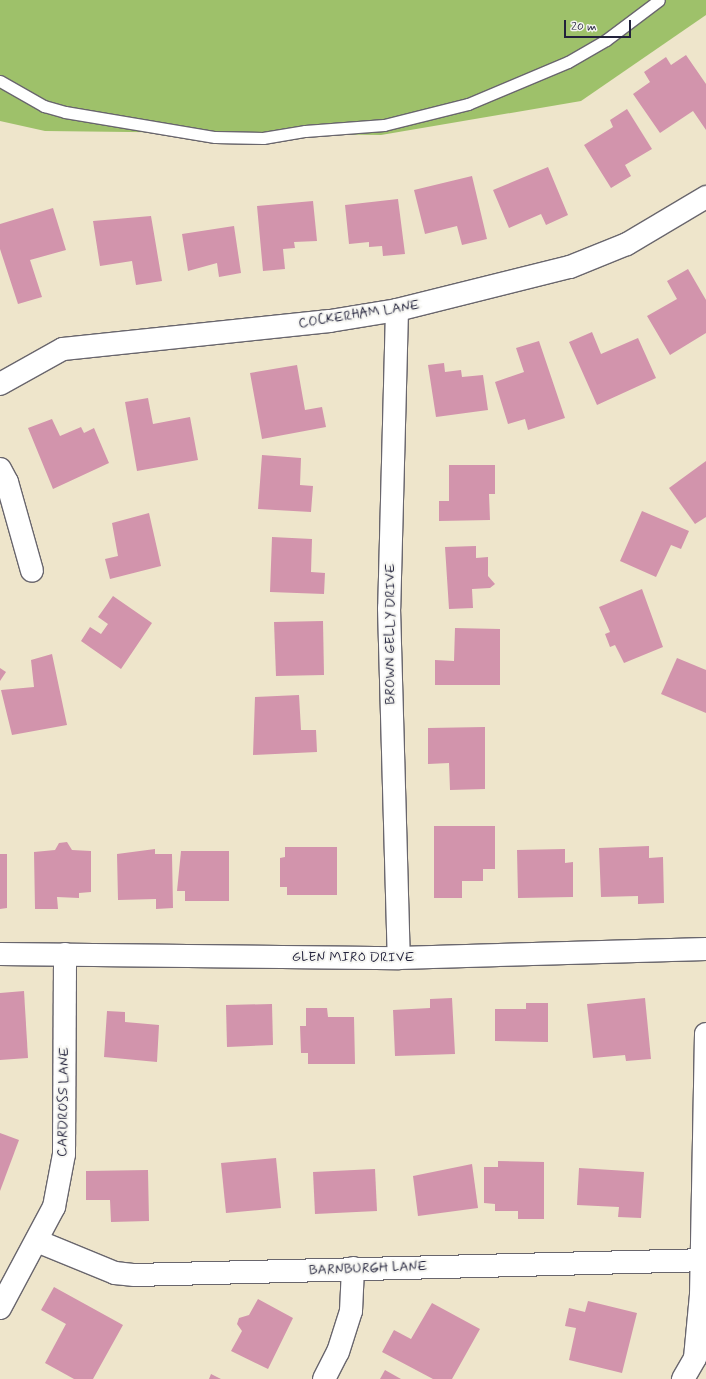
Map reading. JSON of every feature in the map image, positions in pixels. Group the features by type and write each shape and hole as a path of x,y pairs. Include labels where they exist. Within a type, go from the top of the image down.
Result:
{"street":[{"name":"COCKERHAM LANE","path":"0,384 62,349 330,321 397,310 570,267 627,244 706,197"},
{"name":"BROWN GELLY DRIVE","path":"397,310 389,608 399,958"},
{"path":"0,469 7,482 32,571"},
{"name":"GLEN MIRO DRIVE","path":"0,954 399,958 706,949"},
{"name":"CARDROSS LANE","path":"0,1308 54,1207 64,1154 65,954"},
{"path":"683,1379 695,1358 704,1260 706,1034"},
{"name":"BARNBURGH LANE","path":"36,1241 115,1273 135,1275 353,1268 704,1260"},
{"path":"324,1379 338,1352 351,1311 353,1268"}],"lane":[{"path":"0,81 44,106 65,112 215,137 263,138 305,131 384,125 468,104 568,62 606,40 659,0"}],"green space":[{"path":"0,0 706,0 706,15 581,101 381,135 45,131 0,121"}],"building":[{"path":"686,55 706,84 706,130 693,111 660,133 633,94 650,82 644,72 666,57 671,65"},
{"path":"627,109 652,149 625,165 631,176 611,188 584,145 613,127 610,120"},
{"path":"548,167 568,215 546,225 541,214 509,228 493,190"},
{"path":"472,176 487,239 462,245 457,226 425,234 414,190"},
{"path":"398,199 405,254 383,256 382,246 369,247 369,242 349,244 345,205"},
{"path":"313,201 317,241 294,242 295,248 283,249 285,269 263,271 257,206"},
{"path":"53,208 66,250 30,260 42,297 18,304 0,249 0,224"},
{"path":"151,216 162,281 136,285 132,261 100,266 93,221"},
{"path":"234,226 241,273 219,277 217,263 188,271 182,234"},
{"path":"688,269 706,300 706,333 670,355 647,316 677,299 667,281"},
{"path":"592,332 601,354 638,338 656,378 597,405 569,342"},
{"path":"539,341 565,418 528,430 525,419 508,424 495,382 524,372 516,348"},
{"path":"444,363 445,372 461,370 462,377 483,375 488,410 436,417 428,365"},
{"path":"297,365 305,410 322,407 326,427 262,439 250,373"},
{"path":"148,398 153,424 190,417 198,460 137,471 125,402"},
{"path":"52,419 60,436 81,427 84,433 94,428 109,463 53,489 28,428"},
{"path":"262,455 301,458 300,485 313,486 311,512 258,509"},
{"path":"706,461 706,517 695,524 669,488"},
{"path":"449,465 495,465 495,494 489,494 490,520 439,521 439,501 449,501"},
{"path":"642,511 689,531 681,549 671,545 656,577 620,561"},
{"path":"149,513 161,566 110,579 105,559 118,556 112,523"},
{"path":"272,537 312,539 311,572 325,573 324,594 270,592"},
{"path":"476,546 476,558 488,557 488,576 495,584 490,588 472,589 473,608 449,609 445,547"},
{"path":"642,589 663,647 624,663 615,645 610,647 605,634 610,632 599,607"},
{"path":"113,596 152,623 121,669 81,641 90,627 101,634 108,624 98,617"},
{"path":"323,621 324,675 276,676 274,622"},
{"path":"455,628 500,629 500,685 435,685 435,660 454,661"},
{"path":"52,654 67,725 12,735 1,690 34,687 31,660"},
{"path":"677,658 706,670 706,713 661,694"},
{"path":"0,668 6,672 0,681"},
{"path":"299,695 301,730 316,730 317,752 253,755 255,697"},
{"path":"485,727 485,789 450,790 449,763 428,764 428,728"},
{"path":"434,826 495,826 495,869 483,869 483,881 462,881 462,898 434,898"},
{"path":"67,842 72,850 91,851 91,892 79,893 79,898 57,897 58,909 35,909 34,852 55,850 59,843"},
{"path":"649,846 649,858 663,857 664,903 638,904 638,896 601,897 599,848"},
{"path":"285,847 337,847 337,895 287,895 287,887 280,887 280,858 285,857"},
{"path":"155,849 155,854 172,854 173,908 156,909 156,899 118,900 117,854"},
{"path":"565,849 565,863 573,862 573,897 518,898 517,850"},
{"path":"181,851 229,851 229,901 185,901 185,891 177,891"},
{"path":"0,854 7,854 7,908 0,909"},
{"path":"24,991 28,1058 0,1060 0,993"},
{"path":"452,998 455,1054 395,1056 393,1010 430,1008 430,999"},
{"path":"645,998 651,1059 626,1061 625,1055 593,1058 587,1004"},
{"path":"526,1003 548,1003 548,1042 495,1041 495,1009 526,1009"},
{"path":"272,1004 273,1045 227,1047 226,1005"},
{"path":"306,1008 327,1008 328,1017 354,1017 355,1064 308,1064 308,1053 301,1053 300,1026 306,1026"},
{"path":"107,1011 125,1012 125,1022 159,1025 157,1062 104,1057"},
{"path":"0,1133 19,1140 0,1191"},
{"path":"276,1158 281,1208 226,1213 221,1163"},
{"path":"498,1161 544,1162 544,1219 518,1219 518,1211 495,1211 495,1204 484,1203 484,1167 498,1167"},
{"path":"472,1164 478,1208 418,1216 413,1176"},
{"path":"579,1168 644,1172 641,1218 618,1217 619,1207 577,1205"},
{"path":"375,1169 377,1211 315,1214 313,1172"},
{"path":"148,1170 149,1221 111,1222 110,1200 86,1200 86,1171"},
{"path":"54,1287 123,1325 93,1379 74,1379 45,1363 66,1324 41,1310"},
{"path":"258,1299 293,1318 268,1369 231,1351 242,1331 237,1324 239,1318 249,1315"},
{"path":"588,1301 637,1313 622,1373 569,1360 576,1328 565,1326 569,1308 585,1312"},
{"path":"432,1303 480,1329 452,1379 433,1379 382,1352 394,1330 411,1339"},
{"path":"385,1370 401,1379 380,1379"},
{"path":"211,1374 221,1379 209,1379"}]}
